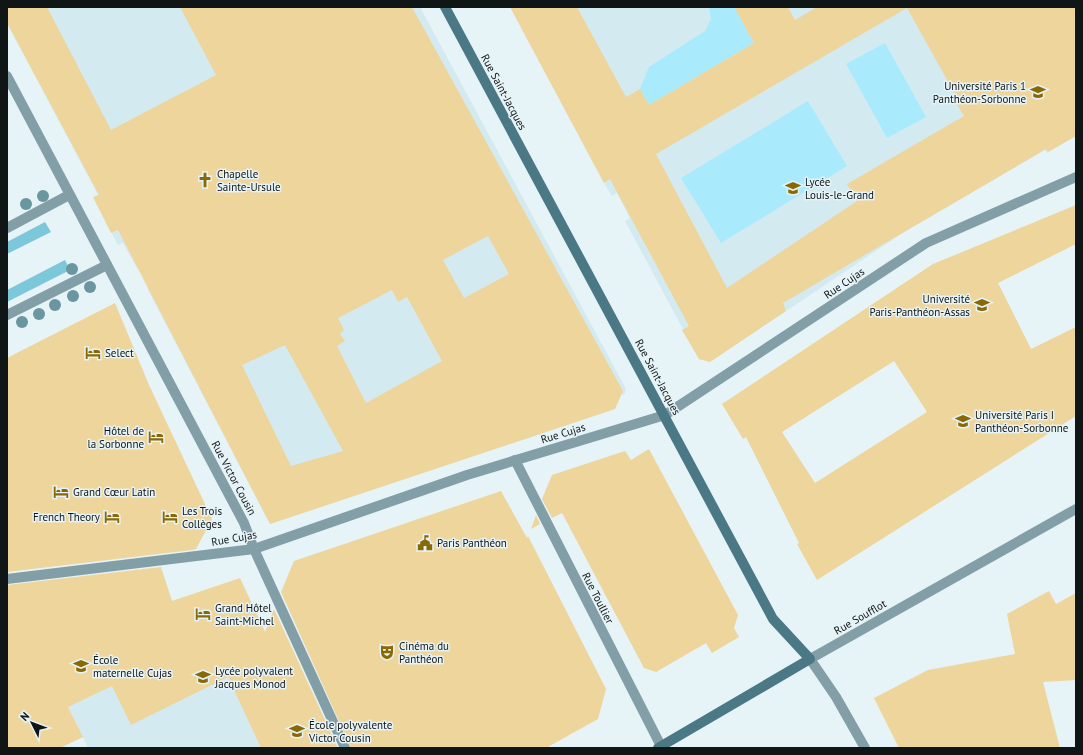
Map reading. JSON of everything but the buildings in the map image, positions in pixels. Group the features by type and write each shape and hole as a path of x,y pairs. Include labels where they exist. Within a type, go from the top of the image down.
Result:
{"main road":[{"name":"Rue Saint-Jacques","path":"445,7 665,415 732,545 774,619 810,659"},
{"name":"Rue Soufflot","path":"661,747 810,659"}],"street":[{"name":"Rue Victor Cousin","path":"7,76 244,522 254,549 345,748"},
{"name":"Rue Cujas","path":"7,579 254,549 467,474 665,415 926,243 1076,177"},
{"path":"7,228 70,195"},
{"path":"7,315 107,265"},
{"name":"Rue Toullier","path":"515,460 661,747"},
{"name":"Rue Soufflot","path":"810,659 1076,509"},
{"name":"Rue Saint-Jacques","path":"810,659 836,697 865,748"}],"shaded area":[{"path":"7,7 420,7 626,389 625,394 621,395 615,409 270,524 147,288 149,287 141,265 137,268 123,243 118,245 93,197 98,195 7,23"},
{"name":"Lycée Louis-le-Grand","path":"510,7 1076,7 1076,136 1047,153 1045,150 907,230 710,362 699,359 625,221 630,218 617,193 612,196 604,183"},
{"path":"709,7 734,7 754,43 649,105 640,89 649,67 705,31 711,19"},
{"path":"885,43 926,117 887,138 846,64"},
{"path":"808,101 847,166 721,243 681,178"},
{"path":"45,222 51,232 7,254 7,242"},
{"path":"65,260 70,270 7,302 7,290"},
{"name":"Lycée polyvalent Jacques Monod","path":"254,608 320,748 88,748 39,647 194,637"}],"place":[{"name":"Université Paris 1 Panthéon-Sorbonne","path":"1038,92"},
{"name":"Chapelle Sainte-Ursule","path":"205,180"},
{"name":"Lycée Louis-le-Grand","path":"793,188"},
{"name":"Université Paris-Panthéon-Assas","path":"982,305"},
{"name":"Select","path":"93,353"},
{"name":"Université Paris I Panthéon-Sorbonne","path":"963,421"},
{"name":"Hôtel de la Sorbonne","path":"156,437"},
{"name":"Grand Cœur Latin","path":"61,492"},
{"name":"French Theory","path":"112,517"},
{"name":"Les Trois Collèges","path":"170,517"},
{"name":"Paris Panthéon","path":"425,543"},
{"name":"Grand Hôtel Saint-Michel","path":"203,614"},
{"name":"Cinéma du Panthéon","path":"387,652"},
{"name":"École maternelle Cujas","path":"81,666"},
{"name":"Lycée polyvalent Jacques Monod","path":"203,677"},
{"name":"École polyvalente Victor Cousin","path":"297,731"}]}
